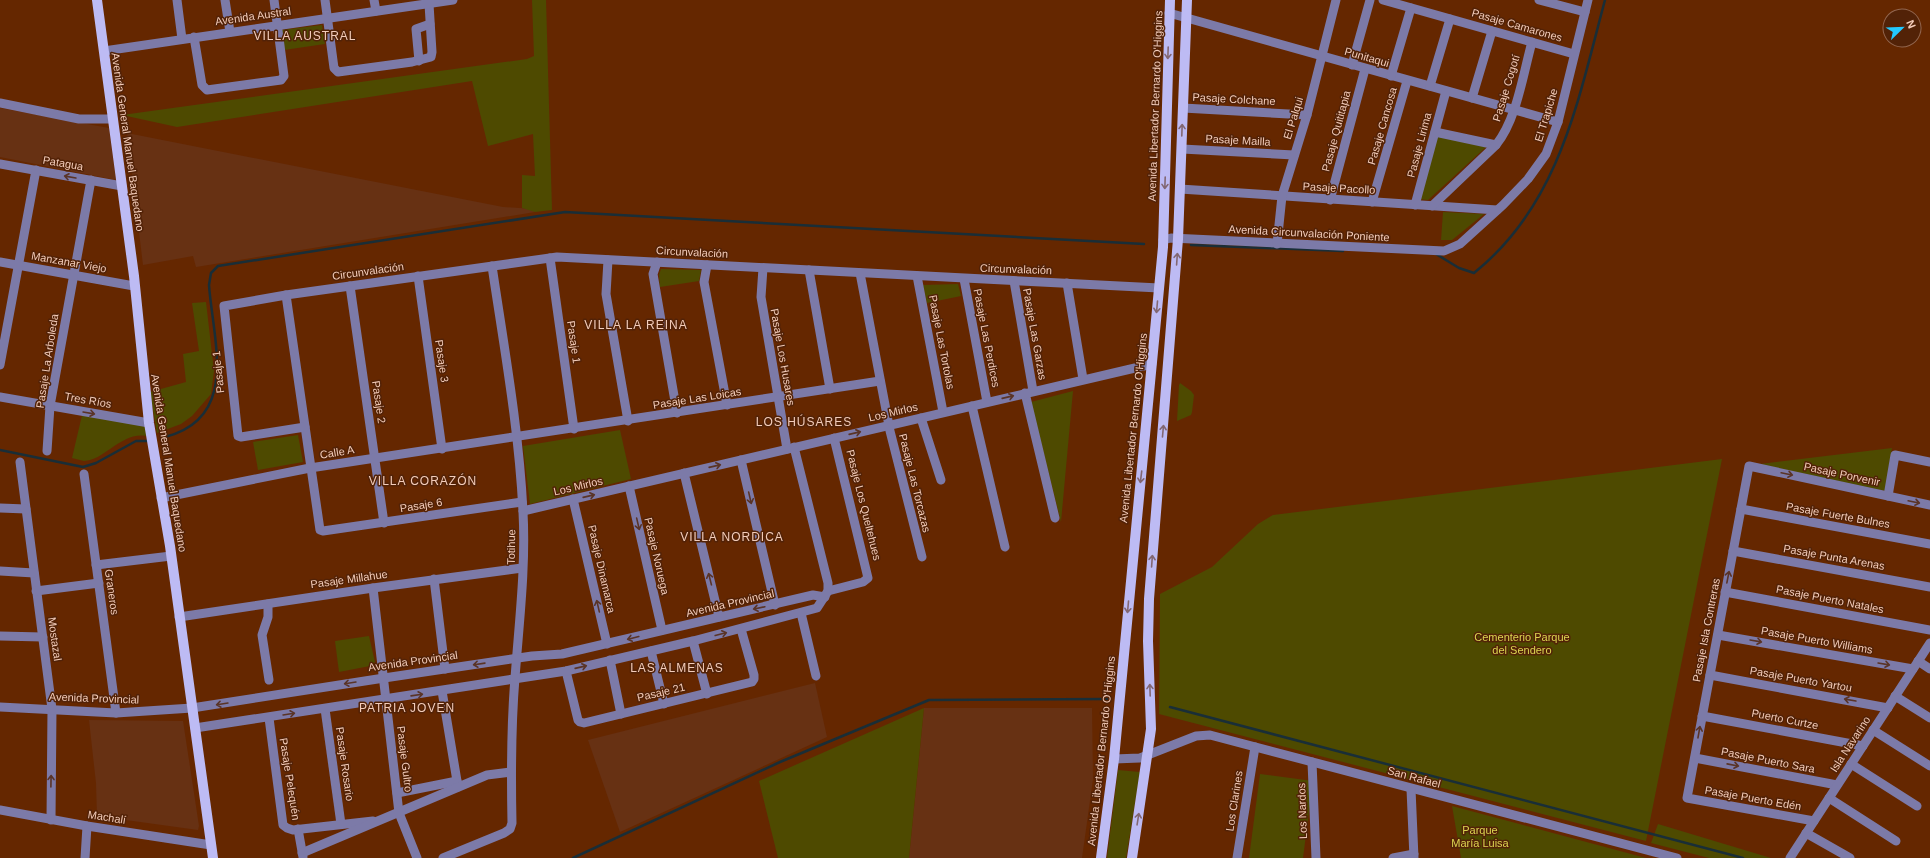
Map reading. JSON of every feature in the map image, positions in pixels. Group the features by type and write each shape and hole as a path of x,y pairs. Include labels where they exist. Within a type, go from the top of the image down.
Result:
{"main road":[{"name":"Avenida General Manuel Baquedano","path":"97,0 122,186 148,423 171,556 213,858"},
{"name":"Avenida Libertador Bernardo O'Higgins","path":"1100,858 1114,759 1135,523 1152,364 1163,240 1170,0"},
{"path":"1132,858 1151,729 1148,640 1149,599 1178,239 1187,0"},
{"path":"1169,28 1186,28"}],"street":[{"path":"177,0 182,39"},
{"path":"225,0 230,32"},
{"path":"194,37 202,85 207,90 281,80 284,76 274,0"},
{"path":"325,0 334,68 338,72 415,61 431,56 429,4"},
{"path":"374,0 376,11"},
{"name":"Avenida Austral","path":"104,50 453,0"},
{"name":"El Palqui","path":"1277,244 1282,196 1307,115 1336,0"},
{"path":"1352,65 1370,0"},
{"name":"Pasaje Camarones","path":"1383,0 1574,54"},
{"path":"1542,0 1585,12"},
{"name":"El Trapiche","path":"1453,248 1460,244 1528,180 1550,146 1558,122 1588,0"},
{"path":"1391,76 1411,8"},
{"name":"Punitaqui","path":"1169,13 1407,81 1430,86 1558,122"},
{"path":"1430,86 1450,19"},
{"path":"415,61 416,29 430,24"},
{"path":"1472,98 1492,31"},
{"name":"Pasaje Cogotí","path":"1432,206 1496,145 1505,132 1514,109 1532,42"},
{"name":"Pasaje Quititapia","path":"1330,200 1365,69"},
{"name":"Pasaje Cancosa","path":"1372,202 1407,81"},
{"name":"Pasaje Lirima","path":"1415,205 1446,91"},
{"path":"0,104 79,119 113,119"},
{"name":"Pasaje Colchane","path":"1183,108 1307,115"},
{"path":"1435,132 1496,145"},
{"name":"Pasaje Mailla","path":"1182,149 1294,155"},
{"name":"Patagua","path":"0,164 122,186"},
{"path":"0,365 36,170"},
{"name":"Pasaje La Arboleda","path":"47,451 50,406 91,180"},
{"name":"Pasaje Pacollo","path":"1180,189 1497,210"},
{"name":"Avenida Circunvalación Poniente","path":"1163,240 1178,239 1444,251 1453,248"},
{"name":"Circunvalación","path":"227,305 286,294 550,258 658,262 1159,288"},
{"name":"Pasaje 1","path":"550,258 574,429"},
{"path":"608,260 606,294 628,421"},
{"name":"Manzanar Viejo","path":"0,262 134,286"},
{"path":"658,262 653,274 677,413"},
{"path":"707,265 704,282 727,405"},
{"name":"Totihue","path":"443,858 510,829 512,823 511,772 515,679 518,658 523,506 518,438 492,266"},
{"name":"Pasaje Los Husares","path":"763,268 761,297 778,397 828,583 826,594"},
{"path":"810,270 830,389"},
{"name":"Pasaje Las Torcazas","path":"860,273 889,425 922,557"},
{"name":"Pasaje 3","path":"418,276 442,449"},
{"name":"Pasaje Las Tortolas","path":"917,276 943,412"},
{"name":"Pasaje Las Perdices","path":"964,279 987,402"},
{"name":"Pasaje Las Garzas","path":"1014,281 1029,392 1055,518"},
{"path":"1066,284 1083,379"},
{"name":"Pasaje 2","path":"350,286 384,523"},
{"path":"286,294 310,468"},
{"name":"Pasaje 1","path":"227,305 224,309 237,433 241,437 305,427"},
{"name":"Los Mirlos","path":"523,506 573,499 1152,364"},
{"name":"Pasaje Las Loicas","path":"518,438 880,381"},
{"name":"Tres Ríos","path":"0,397 148,423"},
{"path":"972,406 1006,547"},
{"path":"921,418 941,480"},
{"name":"Calle A","path":"161,498 310,468 518,438"},
{"name":"Pasaje Los Queltehues","path":"834,438 868,571 868,578"},
{"path":"1888,496 1895,455 1930,462"},
{"path":"741,460 775,605"},
{"name":"Mostazal","path":"20,462 52,709 51,820"},
{"name":"Pasaje Porvenir","path":"1749,466 1930,505"},
{"name":"Pasaje Isla Contreras","path":"1687,798 1749,466"},
{"name":"Pasaje 6","path":"310,468 319,527 323,531 523,506"},
{"path":"684,473 719,617"},
{"name":"Graneros","path":"84,474 116,713"},
{"name":"Pasaje Noruega","path":"629,486 662,630"},
{"name":"Pasaje Dinamarca","path":"573,499 607,644"},
{"path":"0,508 26,509"},
{"name":"Pasaje Fuerte Bulnes","path":"1741,509 1930,544"},
{"name":"Pasaje Punta Arenas","path":"1733,551 1930,587"},
{"path":"96,565 171,556"},
{"name":"Pasaje Millahue","path":"179,617 373,588 522,568"},
{"path":"0,571 34,573"},
{"name":"Avenida Provincial","path":"0,707 116,713 192,708 518,658 562,654 813,595 826,594 864,582 868,578"},
{"path":"434,580 445,669"},
{"path":"36,591 99,583"},
{"name":"Pasaje Gultro","path":"373,588 399,813 417,858"},
{"name":"Pasaje Puerto Natales","path":"1725,592 1930,630"},
{"path":"195,728 269,718 566,671 693,641 801,613 817,608 826,594"},
{"path":"268,604 268,617 262,635 269,680"},
{"path":"801,613 816,676"},
{"name":"Pasaje 21","path":"566,671 578,720 584,723 707,694 752,682 754,679 741,629"},
{"name":"Pasaje Puerto Williams","path":"1718,635 1913,670"},
{"path":"0,636 43,638"},
{"path":"693,641 707,694"},
{"name":"Isla Navarino","path":"1790,858 1930,643"},
{"path":"651,651 664,704"},
{"path":"610,660 621,714"},
{"path":"1918,661 1930,669"},
{"name":"Pasaje Puerto Yartou","path":"1710,675 1888,708"},
{"path":"442,691 458,784"},
{"path":"1895,696 1930,718"},
{"name":"Pasaje Rosario","path":"325,708 340,824"},
{"name":"Puerto Curtze","path":"1702,716 1863,746"},
{"name":"Pasaje Pelequén","path":"269,718 283,825 290,830 298,829 303,855"},
{"path":"1873,730 1930,766"},
{"name":"San Rafael","path":"1114,759 1131,759 1147,755 1203,734 1677,858"},
{"name":"Los Clarines","path":"1237,858 1255,747"},
{"name":"Pasaje Puerto Sara","path":"1695,758 1837,786"},
{"name":"Los Nardos","path":"1312,762 1316,858"},
{"path":"1851,764 1917,806"},
{"path":"397,793 458,784 487,775 511,772"},
{"path":"303,855 399,813 458,784"},
{"path":"1393,858 1414,856 1411,788"},
{"name":"Pasaje Puerto Edén","path":"1687,798 1814,821"},
{"path":"1829,798 1896,841"},
{"name":"Machalí","path":"0,810 87,826 211,845"},
{"path":"298,829 382,820"},
{"path":"85,858 87,826"},
{"path":"1806,833 1850,858"}],"shaded area":[{"path":"0,108 109,128 116,180 0,157"},
{"path":"127,133 503,207 535,209 535,212 196,267 193,256 143,265"},
{"path":"815,683 827,737 620,832 588,740"},
{"path":"924,708 1092,708 1093,779 1082,858 909,858"},
{"path":"89,720 183,721 199,826 198,830 97,816 96,783"}],"green space":[{"path":"532,0 546,0 552,210 535,212 522,208 522,175 535,176 533,134 488,146 472,81 177,127 122,115 527,59 534,56"},
{"path":"322,25 325,44 284,50 282,30"},
{"path":"1436,136 1486,147 1428,200 1418,199"},
{"path":"1443,212 1484,214 1452,240 1441,240"},
{"path":"661,269 701,270 699,281 660,287 659,275"},
{"path":"958,284 961,296 927,303 923,285"},
{"path":"206,302 214,371 211,394 192,416 181,424 157,433 150,392 186,382 183,354 199,351 192,303"},
{"path":"1180,383 1194,395 1191,415 1177,421 1179,385"},
{"path":"1073,391 1061,522 1031,402"},
{"path":"83,411 145,423 146,436 129,438 99,457 91,460 84,461 72,458"},
{"path":"620,430 631,479 530,504 523,446"},
{"path":"298,435 303,462 258,470 253,442"},
{"path":"1892,448 1885,491 1760,464"},
{"name":"Cementerio Parque del Sendero","path":"1722,459 1646,841 1159,714 1160,594 1212,567 1258,524 1273,515"},
{"path":"369,636 375,662 370,666 339,672 335,641"},
{"path":"924,708 909,858 778,858 759,781"},
{"path":"1118,770 1140,772 1126,858 1107,858"},
{"path":"1260,774 1313,781 1303,858 1249,858"},
{"name":"Parque María Luisa","path":"1452,806 1646,858 1461,858"},
{"path":"1658,824 1771,858 1709,858 1651,843"}],"waterway":[{"path":"1436,254 1459,268 1474,273 1503,246 1527,215 1546,183 1562,148 1585,75 1605,0"},
{"path":"165,437 189,427 204,413 213,395 217,375 217,353 209,285 211,273 218,266 565,212 1144,244"},
{"path":"1191,245 1343,251"},
{"path":"0,450 83,467 96,463 136,441 149,441"},
{"path":"573,858 780,762 929,700 1107,699"},
{"path":"1170,707 1743,858"}],"district":[{"name":"VILLA AUSTRAL","path":"305,36"},
{"name":"VILLA LA REINA","path":"636,325"},
{"name":"LOS HÚSARES","path":"804,422"},
{"name":"VILLA CORAZÓN","path":"423,481"},
{"name":"VILLA NORDICA","path":"732,537"},
{"name":"LAS ALMENAS","path":"677,668"},
{"name":"PATRIA JOVEN","path":"407,708"}]}
